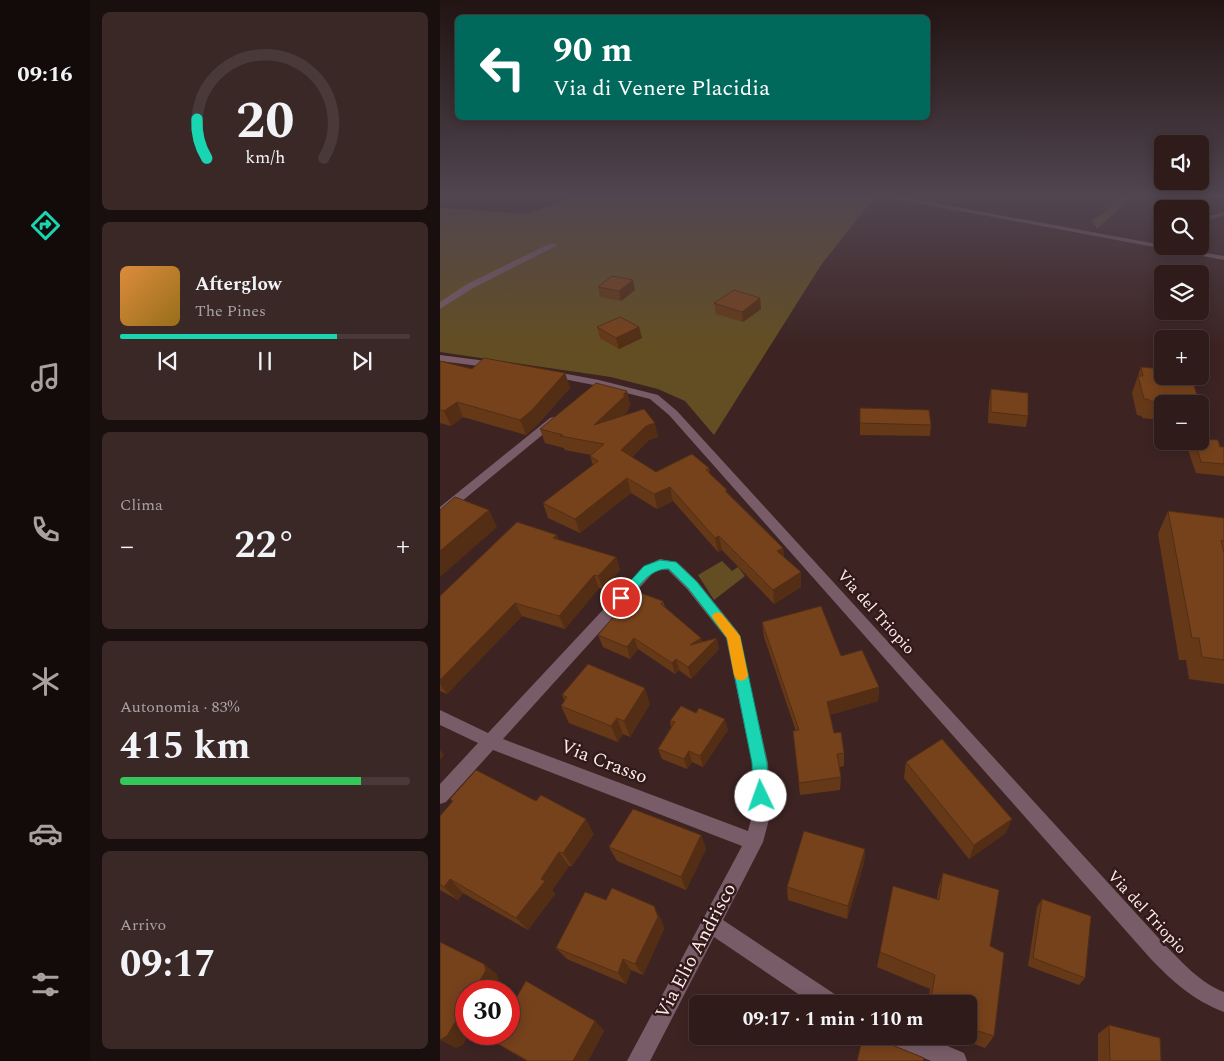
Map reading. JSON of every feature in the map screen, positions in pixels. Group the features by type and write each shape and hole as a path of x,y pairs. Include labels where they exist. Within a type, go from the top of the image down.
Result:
{"street":[{"path":"440,306 476,282 553,246"},
{"path":"1207,255 1224,258"},
{"path":"440,358 509,368"},
{"name":"Via del Triopio","path":"539,372 600,383 654,397 673,413 1158,951 1193,987 1210,997 1224,1002"},
{"path":"584,396 600,383"},
{"path":"440,513 562,414"},
{"name":"Via Elio Andrisco","path":"489,741 648,570 660,564 672,565 692,585 733,636 760,763 762,812 754,842 638,1061"},
{"name":"Via Crasso","path":"440,717 489,741 754,842"},
{"path":"440,796 489,741"},
{"path":"711,923 819,995"},
{"path":"919,1045 956,1061"}],"shaded area":[{"path":"440,246 836,246 821,265 714,435 685,401 658,389 611,377 440,352"},
{"path":"722,561 732,571 738,567 745,576 714,600 698,575"}],"building":[{"path":"612,276 633,280 619,291 598,287"},
{"path":"734,290 760,298 742,312 714,303"},
{"path":"620,317 639,327 616,338 597,327"},
{"path":"484,358 565,373 532,410 520,420 457,402 444,411 440,410 440,361 472,369"},
{"path":"1141,367 1154,368 1154,385 1194,385 1197,395 1154,395 1154,401 1149,401 1144,399 1138,376 1143,376"},
{"path":"596,383 627,391 623,395 626,395 594,425 644,409 655,423 646,426 621,450 656,472 692,454 709,468 706,470 727,490 725,491 783,548 777,551 801,572 773,590 719,536 715,538 670,487 654,494 627,478 575,519 543,503 598,461 590,456 604,444 560,436 563,435 540,429"},
{"path":"991,389 1028,393 1028,416 991,412"},
{"path":"860,408 929,410 931,425 860,423"},
{"path":"1209,440 1218,440 1220,447 1224,447 1224,464 1201,462 1198,450 1209,450"},
{"path":"455,497 489,510 440,551 440,510"},
{"path":"1168,511 1224,518 1224,541 1221,540 1224,553 1224,660 1202,657 1199,638 1192,638"},
{"path":"517,522 557,535 553,538 616,557 598,576 594,575 559,616 515,603 440,680 440,596"},
{"path":"635,591 663,601 661,604 701,638 690,645 717,638 688,667 676,659 672,663 634,638 627,647 598,635"},
{"path":"821,606 841,656 862,650 879,687 827,702 834,733 841,732 844,753 837,754 841,777 799,783 793,731 799,730 762,622"},
{"path":"588,664 645,688 624,721 617,718 611,726 561,706 567,697 562,695"},
{"path":"681,706 696,713 699,708 725,719 700,756 689,751 684,759 658,749 675,722 670,721"},
{"path":"942,739 1012,819 974,845 906,762"},
{"path":"476,770 536,801 541,795 586,819 563,853 559,852 541,879 545,881 516,918 450,879 444,887 440,884 440,816 453,801 450,799"},
{"path":"633,809 701,835 681,877 609,847"},
{"path":"804,831 865,849 848,906 787,887"},
{"path":"943,873 999,890 990,946 1004,953 994,1036 977,1031 977,995 932,995 935,975 880,952 893,886 939,900"},
{"path":"612,888 654,906 658,917 635,964 623,959 618,973 556,948 585,892 606,900"},
{"path":"1042,899 1091,916 1085,978 1033,958"},
{"path":"440,942 484,964 486,970 480,980 455,980 455,1023 447,1036 440,1040"},
{"path":"526,981 595,1021 573,1061 528,1061 500,1045 520,1045 520,991"},
{"path":"1109,1025 1160,1038 1161,1061 1110,1061"},
{"path":"861,1045 892,1045 924,1058 923,1061 857,1061"}],"slow traffic":[{"path":"718,617 733,636 741,675"}],"route":[{"path":"621,598 653,566 660,564 672,565 692,585 733,636 760,763 761,796"}]}
